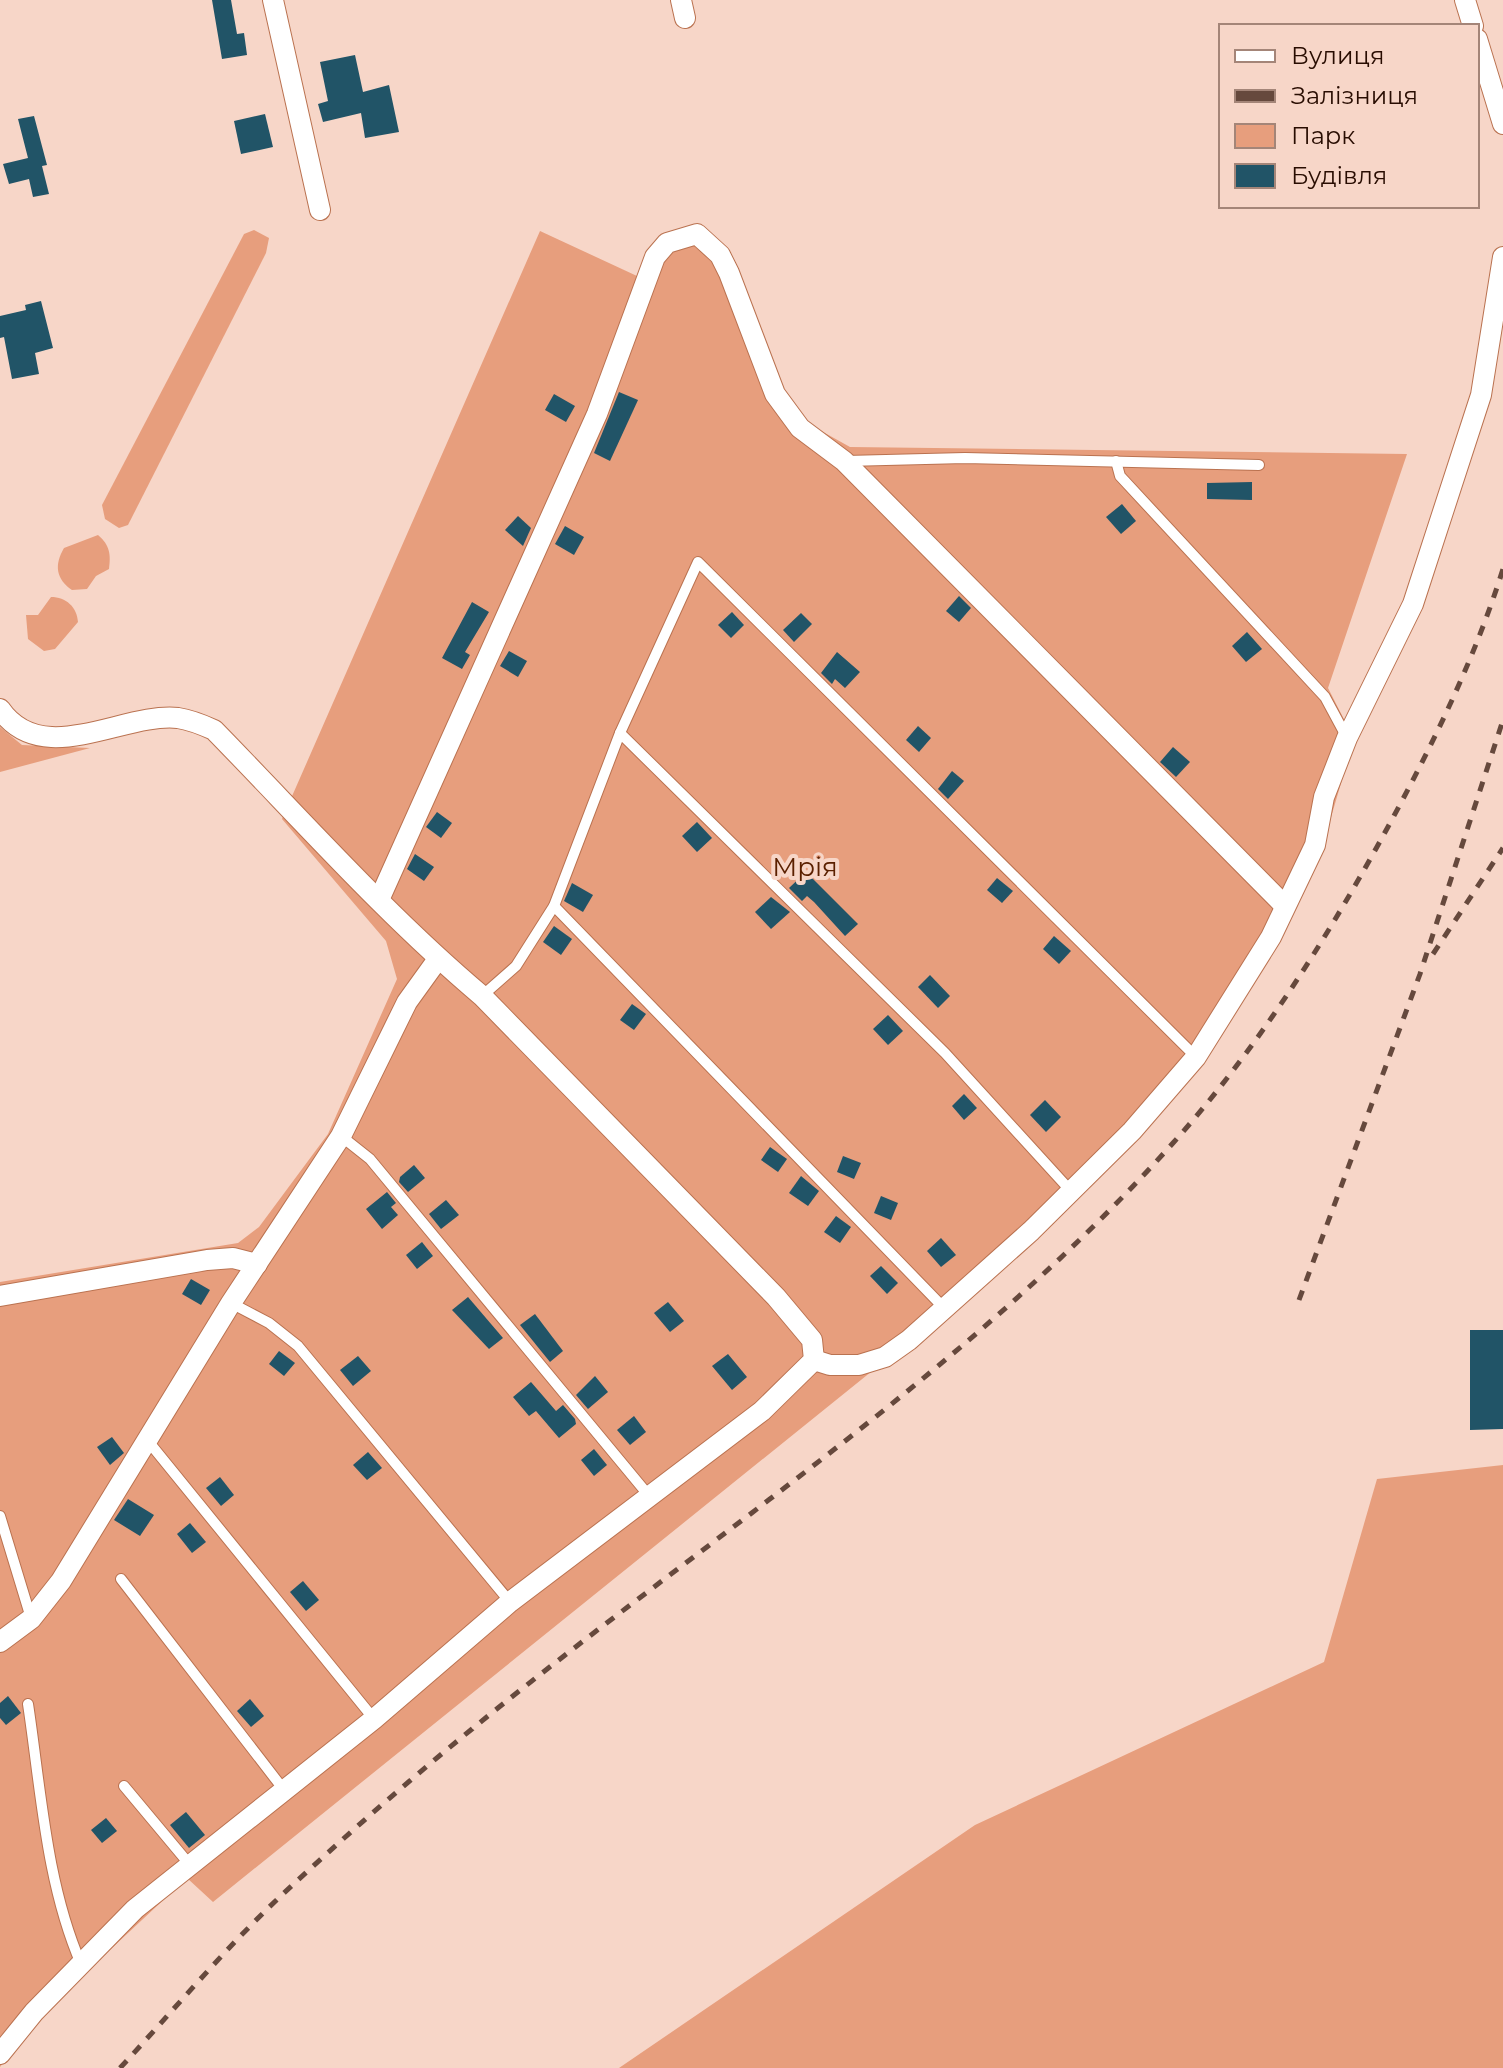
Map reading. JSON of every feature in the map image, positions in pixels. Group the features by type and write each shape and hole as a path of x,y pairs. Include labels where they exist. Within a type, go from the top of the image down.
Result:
{"street":[{"path":"273,0 320,210"},
{"path":"1465,0 1472,24"},
{"path":"1479,46 1503,124"},
{"path":"379,900 597,414 655,257 667,243 697,234 720,255 775,394 800,428 844,461 1285,906"},
{"path":"814,1360 830,1365 859,1365 885,1357 909,1340 1031,1231 1069,1189 1132,1131 1196,1057 1271,937 1315,845 1324,797 1347,738 1413,604 1481,395 1503,257"},
{"path":"0,709 26,730 56,737 92,735 156,719 177,718 214,730 438,959 482,996 776,1297 812,1340 814,1360"},
{"path":"0,1642 31,1619 61,1581 231,1303 341,1136 407,1002 438,959"},
{"path":"0,1296 207,1260 233,1258 257,1264"},
{"path":"0,2054 34,2012 135,1909 374,1719 510,1602 762,1411 814,1360"}],"lane":[{"path":"844,461 965,458 1259,465"},
{"path":"1116,461 1120,476 1325,697 1347,738"},
{"path":"482,996 516,966 554,906 620,733 698,562 1196,1057"},
{"path":"620,733 945,1053 1069,1189"},
{"path":"554,906 943,1307"},
{"path":"341,1136 370,1159 650,1497"},
{"path":"231,1303 269,1323 298,1346 510,1602"},
{"path":"148,1441 374,1719"},
{"path":"0,1516 31,1619"},
{"path":"121,1579 284,1790"},
{"path":"28,1704 62,1912 81,1964"},
{"path":"124,1786 190,1865"}],"green space":[{"name":"Мрія","path":"700,227 785,392 807,423 850,447 1407,454 1328,688 1354,739 1322,848 1200,1063 882,1363 213,1902 187,1878 40,2015 0,2067 0,1282 238,1243 259,1227 328,1134 397,979 386,941 282,819 540,231 637,276 648,254 660,240 676,232"},
{"path":"254,230 269,238 266,253 128,525 119,528 105,519 102,505 244,234"},
{"path":"98,535 109,550 109,569 96,576 87,589 72,590 58,571 61,554 64,548"},
{"path":"51,597 70,604 78,622 55,649 44,651 28,639 26,615 38,615"},
{"path":"0,727 22,745 90,748 0,772"},
{"path":"1503,1465 1503,2068 619,2068 975,1825 1324,1662 1377,1479"}],"building":[{"path":"212,0 231,0 237,34 244,33 247,55 222,59"},
{"path":"355,55 363,92 389,85 399,132 365,138 361,113 323,122 318,104 328,101 320,62"},
{"path":"265,114 273,147 241,154 234,121"},
{"path":"34,116 47,165 42,166 49,194 33,197 29,179 9,184 3,164 28,158 18,119"},
{"path":"41,301 53,348 35,353 39,374 12,379 4,337 0,338 0,316 26,310 25,305"},
{"path":"619,392 638,400 610,461 594,453"},
{"path":"554,394 575,406 566,422 545,410"},
{"path":"1252,482 1252,500 1207,499 1207,483"},
{"path":"1122,504 1136,521 1121,534 1106,517"},
{"path":"518,516 531,528 523,546 505,530"},
{"path":"565,526 584,537 574,555 555,544"},
{"path":"959,596 971,608 959,622 946,611"},
{"path":"472,602 489,612 465,652 470,655 462,669 442,658"},
{"path":"732,612 744,625 731,638 718,625"},
{"path":"801,613 812,624 794,642 783,630"},
{"path":"1247,632 1262,649 1246,662 1232,646"},
{"path":"509,651 527,661 518,677 500,666"},
{"path":"837,652 860,672 845,688 835,679 832,684 821,673"},
{"path":"918,726 931,738 919,752 906,740"},
{"path":"1173,747 1190,762 1176,777 1160,762"},
{"path":"952,771 964,781 948,799 938,789"},
{"path":"437,812 452,823 441,838 426,827"},
{"path":"697,822 712,838 697,852 682,836"},
{"path":"415,854 434,867 424,881 407,869"},
{"path":"806,872 858,924 845,936 807,896 802,901 789,888"},
{"path":"997,878 1013,891 1002,903 987,890"},
{"path":"572,883 593,895 583,912 564,901"},
{"path":"771,897 790,912 771,929 755,912"},
{"path":"554,926 572,939 561,955 543,942"},
{"path":"1054,936 1071,951 1059,964 1043,949"},
{"path":"930,975 950,996 938,1008 918,987"},
{"path":"632,1004 646,1014 634,1030 620,1020"},
{"path":"888,1015 903,1031 888,1045 873,1029"},
{"path":"964,1094 977,1108 964,1120 952,1106"},
{"path":"1045,1100 1061,1117 1046,1132 1030,1115"},
{"path":"770,1147 787,1159 778,1172 761,1160"},
{"path":"843,1156 861,1163 854,1179 837,1172"},
{"path":"414,1165 425,1178 408,1192 399,1182 400,1177"},
{"path":"801,1176 819,1191 808,1206 789,1193"},
{"path":"387,1192 396,1203 391,1207 398,1215 382,1229 366,1209"},
{"path":"881,1196 898,1203 891,1220 874,1213"},
{"path":"446,1200 459,1215 441,1229 429,1214"},
{"path":"836,1216 851,1227 840,1243 824,1232"},
{"path":"941,1238 956,1255 941,1267 927,1251"},
{"path":"422,1242 433,1256 417,1269 406,1255"},
{"path":"881,1266 898,1283 887,1294 870,1276"},
{"path":"191,1279 210,1290 201,1305 182,1294"},
{"path":"468,1297 503,1338 489,1349 452,1310"},
{"path":"668,1302 684,1321 670,1332 654,1313"},
{"path":"535,1314 563,1351 550,1362 520,1325"},
{"path":"1470,1330 1503,1330 1503,1429 1470,1430"},
{"path":"279,1351 295,1363 284,1376 269,1364"},
{"path":"728,1354 747,1377 732,1390 712,1366"},
{"path":"358,1356 371,1371 353,1386 340,1370"},
{"path":"595,1376 608,1392 588,1409 576,1395"},
{"path":"531,1382 556,1411 563,1405 575,1419 576,1424 559,1438 536,1411 529,1416 513,1397"},
{"path":"634,1416 646,1432 630,1445 617,1430"},
{"path":"112,1437 124,1453 110,1465 97,1447"},
{"path":"594,1449 607,1465 594,1476 581,1460"},
{"path":"368,1452 382,1468 367,1480 353,1465"},
{"path":"220,1477 234,1495 221,1506 206,1488"},
{"path":"128,1499 154,1515 140,1536 114,1520"},
{"path":"190,1523 206,1542 192,1553 177,1534"},
{"path":"303,1581 319,1600 306,1611 290,1592"},
{"path":"8,1696 21,1713 6,1725 0,1718 0,1703"},
{"path":"250,1699 264,1716 251,1727 237,1711"},
{"path":"186,1812 205,1835 189,1848 170,1825"},
{"path":"106,1818 117,1831 102,1843 91,1830"}],"railway":[{"path":"120,2068 263,1914 376,1810 561,1658 924,1378 1094,1226 1173,1143 1263,1030 1317,950 1366,867 1452,699 1480,635 1503,569"},
{"path":"1299,1300 1420,974 1503,720"},
{"path":"1433,954 1503,848"}]}
